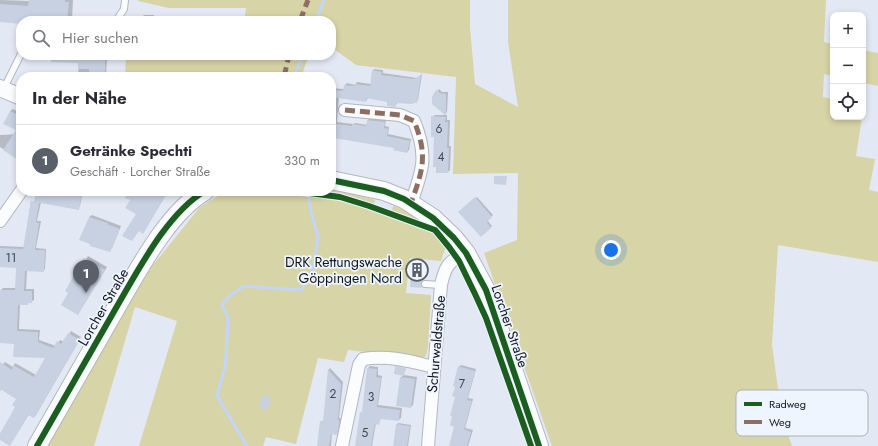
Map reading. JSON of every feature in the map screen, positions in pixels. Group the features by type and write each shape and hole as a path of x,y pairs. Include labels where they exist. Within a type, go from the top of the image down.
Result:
{"main road":[{"name":"Lorcher Straße","path":"336,181 384,191 411,203 439,223 466,253 486,290 539,446"},
{"name":"Lorcher Straße","path":"37,446 146,258 174,219 190,202 198,196"}],"street":[{"path":"2,88 16,95"},
{"path":"345,110 400,115 414,121 421,139 423,153 422,171 411,203"},
{"path":"0,221 18,196"},
{"name":"Schurwaldstraße","path":"428,446 441,285 448,265 454,258 466,253"},
{"path":"342,446 359,365 363,359 378,356 400,359 434,367"}],"lane":[{"path":"119,16 124,9 125,0"},
{"path":"2,88 18,60"},
{"path":"425,284 441,285"}],"shaded area":[{"path":"138,0 470,0 470,28 475,84 518,107 508,42 508,0 826,0 824,42 830,43 830,75 824,74 823,97 830,98 830,120 862,120 856,156 875,159 869,190 878,192 878,262 778,245 772,345 778,390 736,390 736,436 788,436 792,446 552,446 484,253 517,240 518,173 453,174 456,77 356,65 336,51 336,16 245,16 246,8 169,8"},
{"path":"866,51 878,53 878,86 866,84"},
{"path":"126,60 307,60 303,72 125,72"},
{"path":"336,188 375,200 374,205 392,210 393,206 414,213 435,229 432,231 436,233 446,246 441,261 410,258 406,293 431,295 428,347 426,356 420,358 348,350 344,362 318,358 296,444 266,437 263,446 139,446 177,321 135,307 94,446 44,446 118,317 153,265 200,207 218,196 336,196"}],"building":[{"path":"29,0 65,0 65,2 69,2 68,16 16,16 16,24 0,22 0,4 28,6"},
{"path":"51,60 105,60 105,72 89,72 89,69 78,69 78,63 51,62"},
{"path":"372,70 382,72 381,75 414,79 421,75 417,103 396,103 396,107 387,106 387,102 366,98 366,102 336,98 336,90 343,91 344,85 354,86 354,84 370,86"},
{"path":"436,90 440,93 446,94 446,116 432,104 432,97"},
{"path":"10,111 16,114 16,130 3,124"},
{"path":"431,116 446,117 445,122 448,122 448,173 436,173 436,167 433,167 434,137 431,137"},
{"path":"367,120 385,122 384,128 388,129 387,136 410,141 407,153 393,150 394,148 336,138 336,124 366,126"},
{"path":"16,130 16,159 3,150"},
{"path":"494,176 507,176 506,185 494,184"},
{"path":"35,196 81,196 79,210 35,202 39,203 36,222 39,223 35,250 45,250 44,272 25,271 24,291 32,291 32,303 28,303 28,305 18,305 17,331 38,332 38,342 53,348 57,341 61,344 68,333 80,340 34,418 28,415 10,446 0,440 0,434 15,407 12,405 16,399 0,389 0,362 12,370 13,365 34,377 45,358 13,357 14,344 0,343 0,290 15,290 16,268 0,267 0,248 23,249 31,201 34,202"},
{"path":"126,196 165,196 143,234 139,231 132,241 122,236 136,214 125,208 130,200 125,198"},
{"path":"475,197 492,217 487,222 491,228 481,237 458,212"},
{"path":"89,217 108,223 107,224 120,229 110,252 90,246 90,244 79,240"},
{"path":"84,258 105,270 78,315 61,305 68,293 65,291"},
{"name":"DRK Rettungswache Göppingen Nord","path":"412,259 423,260 421,288 410,287"},
{"path":"395,366 406,368 404,376 394,374"},
{"path":"458,366 475,371 467,400 472,401 464,429 471,432 467,446 449,446 454,427 450,425 452,416 450,416 455,397 452,396"},
{"path":"367,368 377,369 376,377 381,378 377,407 400,410 399,421 380,419 379,425 375,424 371,446 355,446 360,412 362,412"},
{"path":"328,369 341,384 339,424 337,435 331,434 329,446 317,446 320,421 323,422"},
{"path":"400,377 415,379 411,408 396,406"},
{"path":"263,395 271,398 267,410 259,408"},
{"path":"396,424 410,426 407,446 393,446"}],"waterway":[{"path":"318,16 324,0"},
{"path":"296,72 301,60"},
{"path":"247,446 217,396 225,367 227,341 228,317 222,305 230,295 244,286 301,290 312,274 318,237 311,212 309,196"}],"marked path":[{"path":"302,16 308,0"},
{"path":"285,72 288,60"},
{"path":"345,110 400,115 414,121 421,144 422,162 421,172 411,203"}],"cycle path":[{"path":"336,181 384,191 404,199 433,218 454,238 466,253 486,290 539,446"},
{"path":"37,446 157,240 179,212 198,196"},
{"path":"332,196 369,206 435,230 449,247 459,261 486,318 531,446"}],"place":[{"name":"DRK Rettungswache Göppingen Nord","path":"417,270"},
{"name":"Getränke Spechti","path":"86,293"}]}
